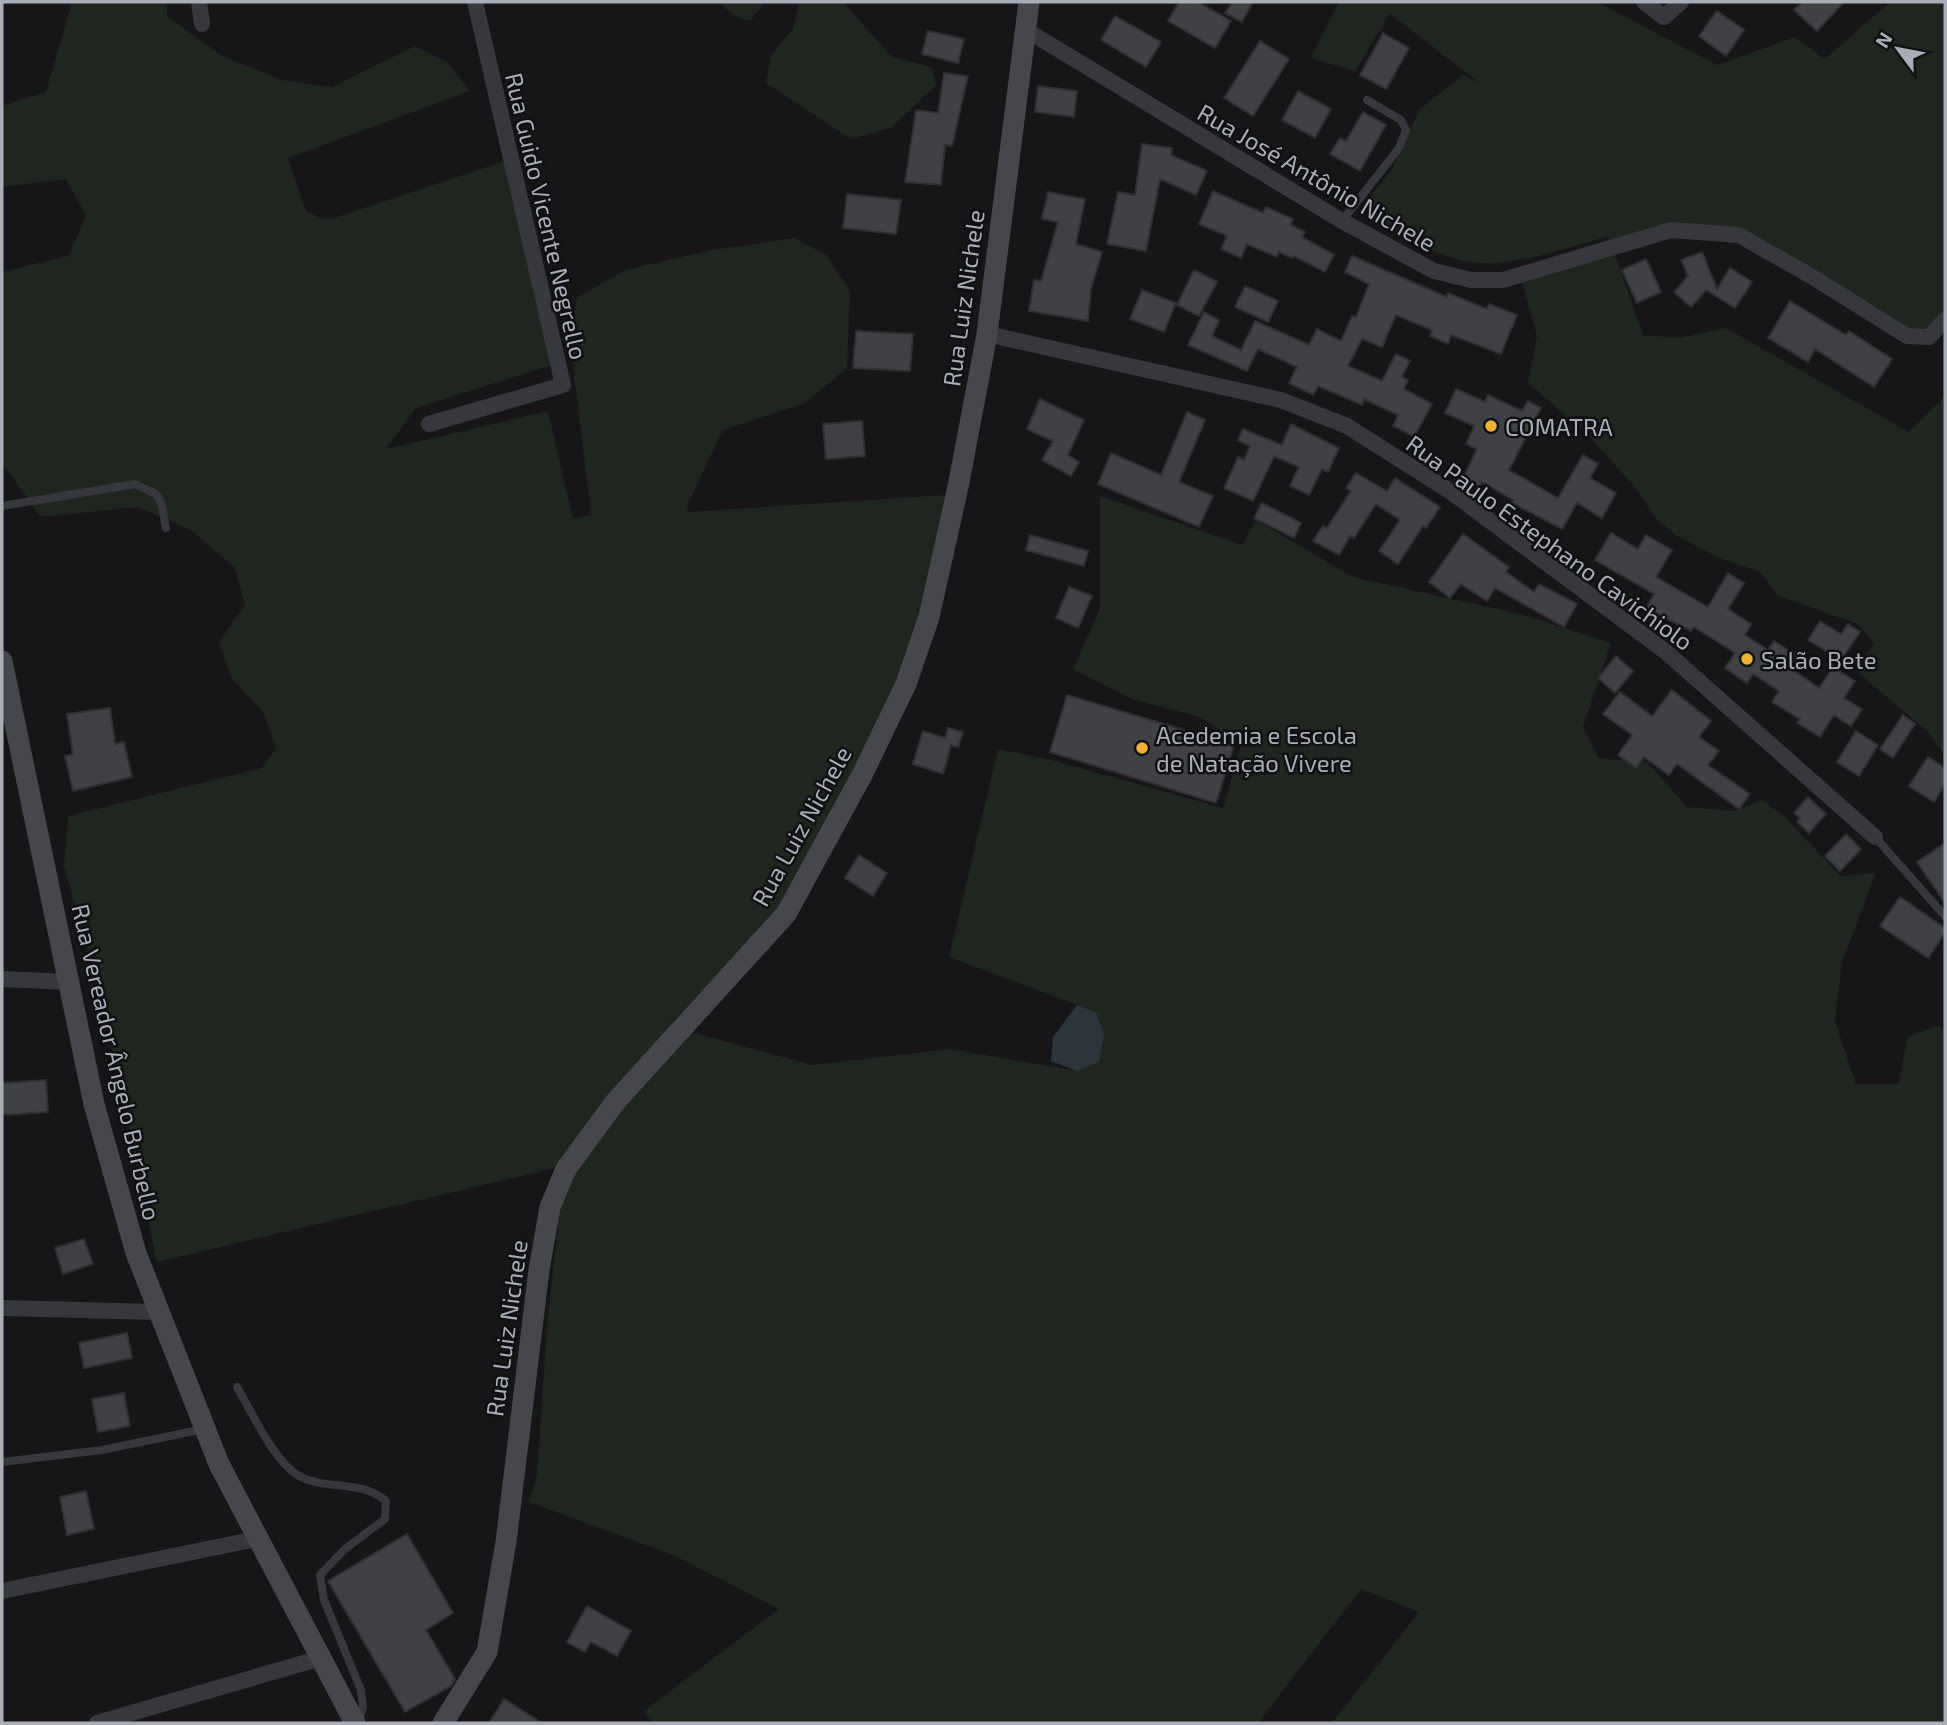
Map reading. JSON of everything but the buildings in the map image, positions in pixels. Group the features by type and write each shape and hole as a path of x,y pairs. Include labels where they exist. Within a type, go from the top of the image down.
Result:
{"street":[{"path":"199,2 202,24"},
{"name":"Rua Guido Vicente Negrello","path":"429,424 563,385 475,2"},
{"name":"Rua Luiz Nichele","path":"443,1723 487,1652 506,1542 537,1283 550,1207 566,1169 616,1101 786,914 862,775 906,684 929,617 958,487 987,334 1029,2"},
{"path":"1644,2 1664,17 1681,2"},
{"name":"Rua José Antônio Nichele","path":"1026,30 1342,221 1434,271 1471,280 1503,280 1671,230 1739,235 1907,336 1929,337 1945,320"},
{"name":"Rua Paulo Estephano Cavichiolo","path":"987,334 1281,400 1346,426 1451,492 1665,652 1875,837"},
{"name":"Rua Vereador Ângelo Burbello","path":"2,661 7,716 112,1176 157,1312 204,1429 256,1539 357,1723"},
{"path":"2,979 69,982"},
{"path":"2,1308 157,1312"},
{"path":"2,1591 256,1539"},
{"path":"97,1723 321,1658"}],"lane":[{"path":"1342,221 1399,148 1406,130 1401,120 1367,100"},
{"path":"2,506 135,484 156,494 161,502 166,527"},
{"path":"1875,837 1945,916"},
{"path":"237,1387 282,1461 299,1476 328,1484 374,1490 386,1501 385,1519 345,1549 320,1574 324,1600 360,1690 363,1707 357,1723"},
{"path":"2,1462 102,1450 204,1429"}],"shaded area":[{"path":"72,2 167,2 167,16 222,56 282,80 332,87 415,46 447,62 470,91 288,158 306,211 320,218 331,219 505,161 552,365 416,408 386,449 548,411 573,519 591,515 570,339 577,298 625,270 712,250 795,238 826,255 850,291 847,368 805,403 723,430 687,505 688,512 946,495 923,605 898,685 843,793 773,915 669,1026 812,1065 951,1049 1077,1071 1099,1062 1096,1012 949,957 998,749 1048,759 1223,808 1241,744 1200,717 1132,699 1073,669 1100,609 1100,496 1242,545 1256,520 1353,577 1520,614 1611,643 1583,727 1598,758 1648,763 1687,807 1735,811 1762,800 1783,815 1841,876 1876,873 1842,962 1835,1021 1856,1084 1899,1084 1907,1037 1937,1026 1945,1029 1945,1723 1332,1723 1419,1612 1361,1589 1258,1723 652,1723 644,1711 779,1609 673,1555 529,1502 537,1473 548,1314 558,1228 555,1168 157,1262 101,997 64,866 68,816 262,768 276,748 263,712 232,679 219,642 245,605 235,568 191,530 138,507 41,517 2,463 2,272 68,256 86,216 66,179 2,187 2,106 46,92"},
{"path":"718,2 765,2 750,21 736,17"},
{"path":"799,2 843,2 892,57 932,67 936,85 892,127 851,139 766,83 771,55 793,29"},
{"path":"1339,2 1597,2 1717,65 1795,37 1825,59 1890,2 1945,2 1945,322 1928,328 1906,330 1769,242 1734,229 1611,243 1607,237 1521,260 1486,263 1443,255 1417,243 1367,215 1368,200 1392,169 1420,109 1463,75 1480,83 1390,14 1355,71 1311,58"},
{"path":"1611,243 1643,335 1679,338 1726,328 1909,432 1945,396 1945,756 1927,731 1855,670 1874,643 1858,624 1778,596 1760,572 1722,559 1677,536 1657,520 1634,486 1586,433 1528,383 1537,336 1521,279"},
{"path":"1077,1005 1096,1012 1104,1034 1099,1062 1077,1071 1051,1061 1053,1037"}],"place":[{"name":"COMATRA","path":"1491,426"},
{"name":"Salão Bete","path":"1747,659"},
{"name":"Acedemia e Escola de Natação Vivere","path":"1142,748"}]}
